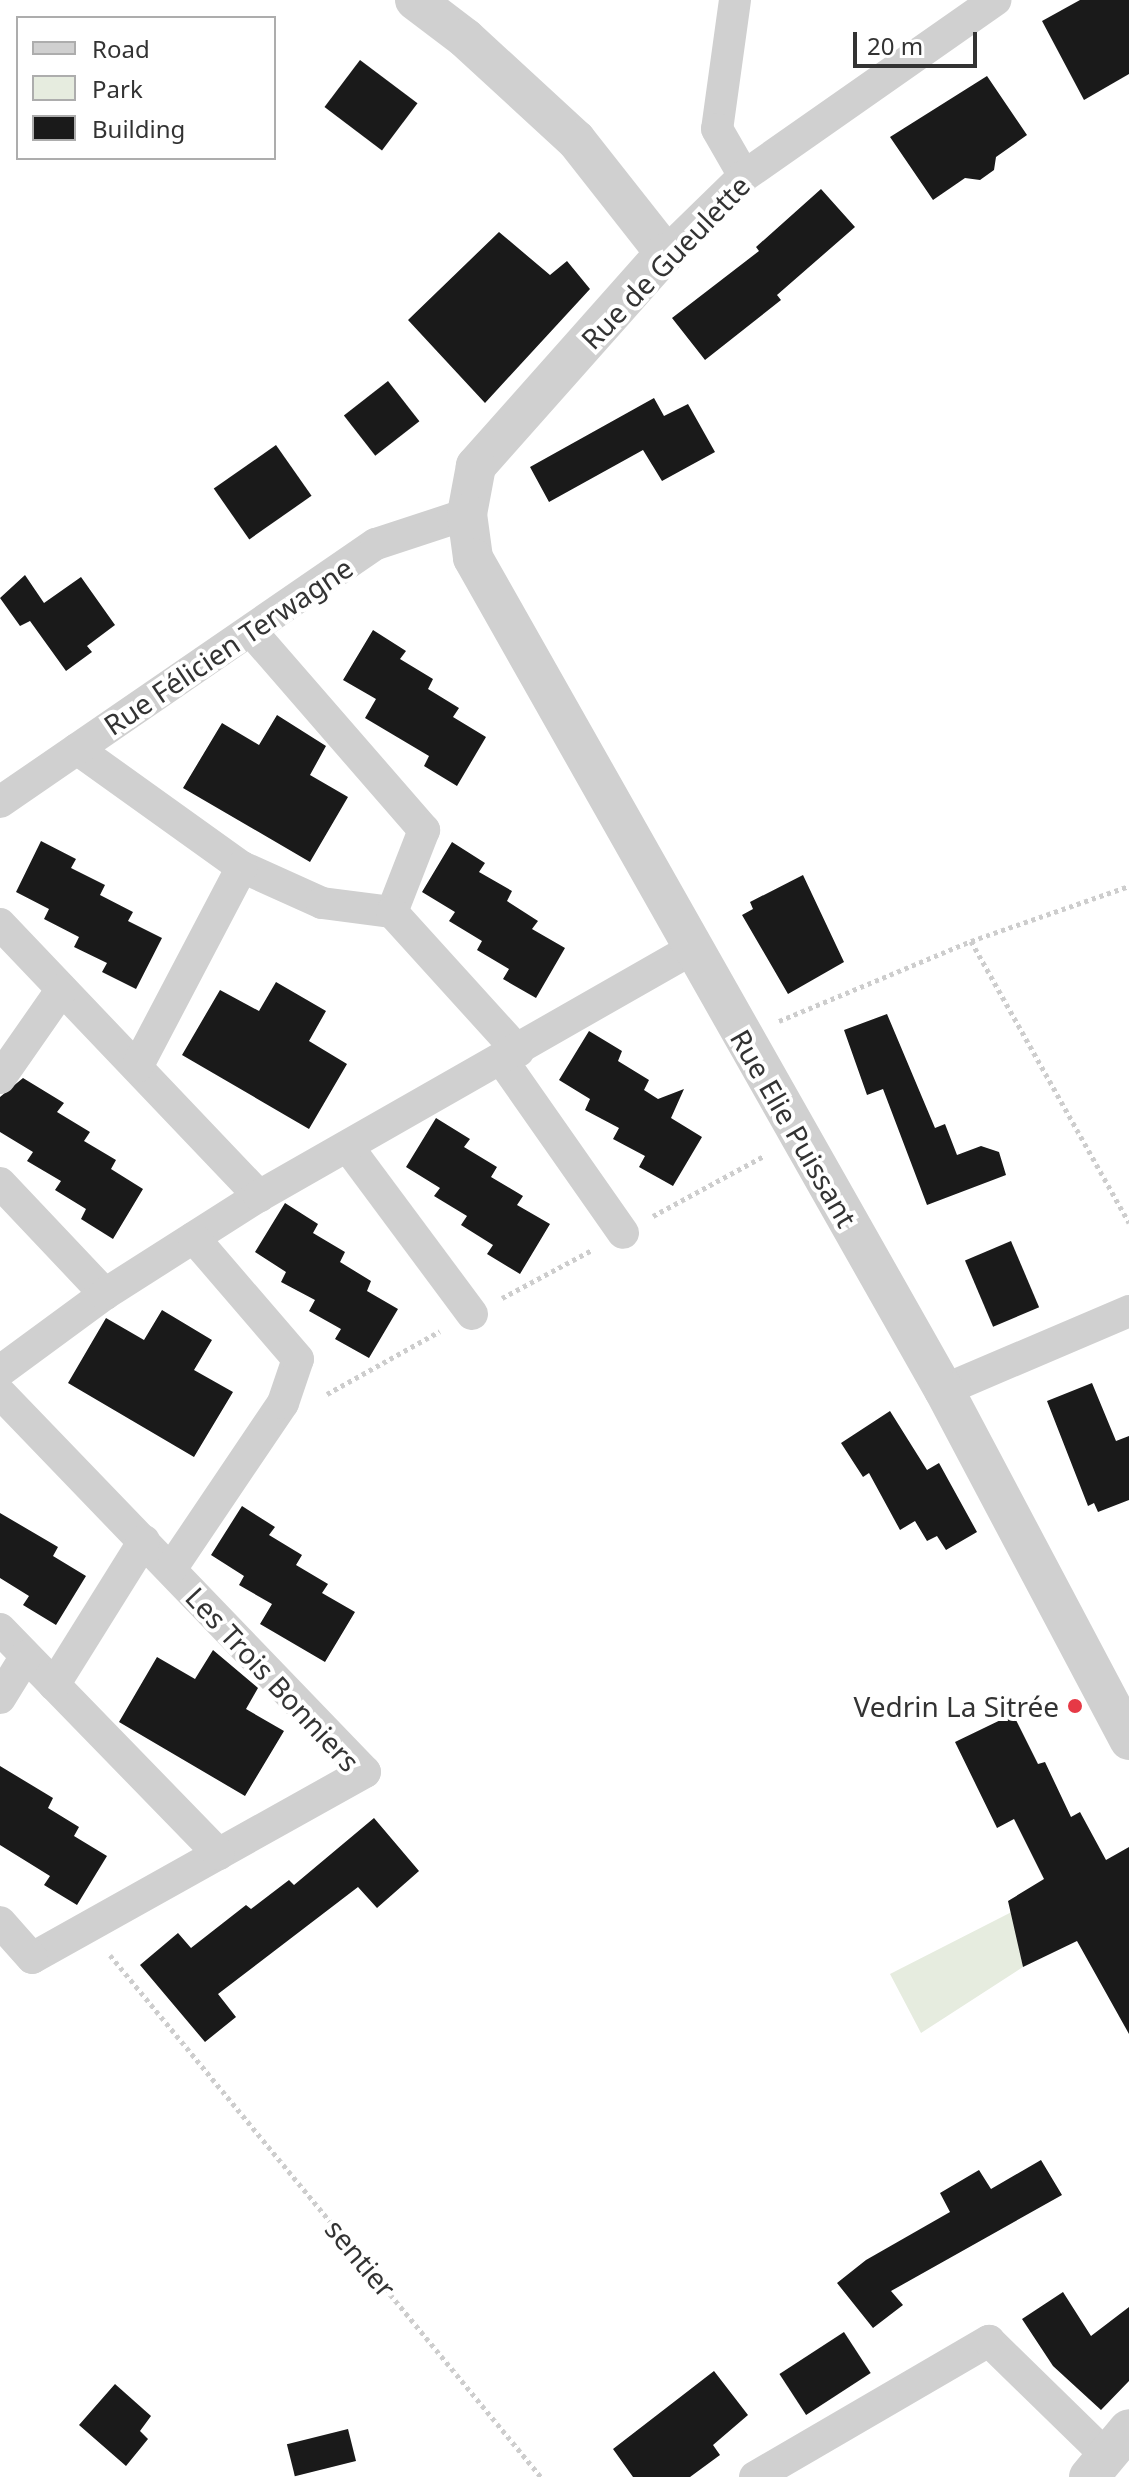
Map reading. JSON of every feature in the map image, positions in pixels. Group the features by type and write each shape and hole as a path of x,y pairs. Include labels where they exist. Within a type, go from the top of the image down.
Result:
{"street":[{"path":"415,0 465,38 576,140 665,253"},
{"path":"735,0 717,129 744,176"},
{"name":"Rue de Gueulette","path":"467,514 476,466 665,253 744,176 995,0"},
{"name":"Rue Félicien Terwagne","path":"0,802 376,544 467,514"},
{"name":"Rue Elie Puissant","path":"467,514 473,558 944,1390 1129,1740"},
{"path":"251,631 424,830 392,912"},
{"path":"77,749 242,867 322,903 392,912 510,1056 623,1233"},
{"path":"137,1067 242,867"},
{"path":"0,924 259,1196"},
{"path":"0,1371 105,1294 259,1196 510,1056 692,949"},
{"path":"0,1078 62,989"},
{"path":"348,1147 472,1314"},
{"path":"0,1183 105,1294"},
{"name":"Les Trois Bonniers","path":"171,1569 283,1403 298,1359 194,1238"},
{"path":"944,1390 1129,1311"},
{"name":"Les Trois Bonniers","path":"0,1393 365,1772 32,1958 0,1922"},
{"path":"54,1685 144,1541"},
{"path":"0,1629 219,1854"},
{"path":"0,1698 26,1656"},
{"path":"755,2477 989,2341 1108,2454"}],"path":[{"path":"774,1023 971,941 1129,886"},
{"path":"971,941 1129,1223"},
{"path":"623,1233 751,1162"},
{"name":"sentier","path":"86,1927 541,2477"}],"green space":[{"path":"1051,1892 1018,1943 1023,1967 921,2033 890,1974"}],"building":[{"path":"1080,0 1129,0 1129,74 1084,100 1042,21"},
{"path":"360,60 418,103 382,150 324,107"},
{"path":"987,76 1027,135 996,157 994,170 980,180 965,178 933,200 890,137"},
{"path":"821,189 855,227 777,295 781,300 705,360 672,318 759,251 756,247"},
{"path":"499,232 550,275 567,261 590,289 485,403 408,320"},
{"path":"388,381 419,421 375,456 344,415"},
{"path":"654,398 664,416 688,404 715,452 662,481 643,450 549,502 530,467"},
{"path":"276,445 312,496 249,539 214,489"},
{"path":"25,575 44,603 81,577 115,625 87,646 92,652 66,671 30,621 20,626 0,598"},
{"path":"373,630 406,651 400,659 433,679 428,689 459,708 453,717 486,737 457,786 424,766 429,756 365,718 376,699 343,680"},
{"path":"277,715 326,746 310,775 348,797 310,862 183,788 222,723 259,745"},
{"path":"41,841 76,859 71,868 105,885 100,895 133,912 128,921 162,938 136,989 102,972 107,963 74,947 79,937 44,919 49,909 16,892"},
{"path":"452,842 485,863 479,872 512,891 507,901 538,921 532,929 565,948 536,998 503,979 509,969 477,950 482,941 449,921 455,912 422,892"},
{"path":"803,875 844,962 788,994 742,915 753,909 750,902"},
{"path":"276,982 326,1011 309,1041 347,1064 309,1129 182,1055 220,990 259,1011"},
{"path":"887,1014 935,1128 945,1124 957,1155 981,1146 999,1152 1006,1175 927,1205 883,1089 867,1095 844,1030"},
{"path":"589,1031 622,1051 618,1061 649,1080 644,1090 658,1099 684,1089 671,1118 702,1137 673,1186 639,1167 645,1156 613,1139 619,1128 585,1110 590,1099 559,1080"},
{"path":"23,1078 64,1103 57,1112 90,1132 84,1141 116,1160 111,1169 143,1189 113,1239 81,1219 86,1209 55,1190 61,1181 27,1161 33,1152 0,1132 0,1097"},
{"path":"436,1118 470,1139 464,1147 497,1167 491,1177 523,1196 517,1205 550,1224 520,1274 487,1254 493,1245 461,1225 467,1216 434,1196 440,1188 406,1167"},
{"path":"285,1203 318,1224 313,1233 345,1252 340,1262 371,1281 367,1291 398,1309 369,1358 335,1339 341,1329 309,1311 315,1300 281,1282 286,1272 255,1252"},
{"path":"1011,1241 1039,1307 993,1327 965,1261"},
{"path":"162,1310 212,1340 194,1370 233,1392 194,1457 68,1383 106,1318 144,1340"},
{"path":"1092,1383 1116,1441 1129,1436 1129,1500 1098,1512 1094,1503 1088,1506 1047,1401"},
{"path":"890,1411 927,1470 939,1463 977,1532 946,1550 937,1536 927,1541 915,1521 900,1530 869,1473 863,1477 841,1443"},
{"path":"242,1506 275,1527 269,1535 302,1555 296,1565 328,1584 322,1593 355,1612 325,1662 260,1624 272,1604 239,1585 244,1576 211,1555"},
{"path":"0,1513 58,1547 53,1556 86,1576 56,1625 23,1605 29,1596 0,1578"},
{"path":"213,1650 258,1688 246,1709 284,1731 245,1796 119,1722 157,1657 195,1679"},
{"path":"1013,1714 1038,1764 1045,1762 1071,1817 1080,1812 1106,1860 1129,1847 1129,2034 1077,1941 1023,1967 1008,1901 1044,1879 1014,1819 997,1828 955,1742"},
{"path":"0,1766 53,1798 48,1808 79,1827 74,1836 107,1856 77,1905 44,1885 50,1876 0,1845"},
{"path":"374,1818 419,1871 377,1908 358,1887 218,1994 236,2017 205,2042 140,1965 178,1933 191,1948 246,1905 251,1909 289,1880 294,1885"},
{"path":"1041,2160 1062,2195 891,2291 903,2305 873,2328 837,2283 866,2260 950,2212 940,2193 979,2170 991,2189"},
{"path":"1063,2292 1091,2336 1129,2307 1129,2381 1101,2410 1053,2366 1022,2319"},
{"path":"844,2332 871,2373 806,2415 779,2374"},
{"path":"714,2371 748,2415 713,2445 720,2455 690,2477 633,2477 613,2449"},
{"path":"115,2384 151,2416 140,2431 148,2439 126,2466 79,2425"},
{"path":"348,2429 356,2461 295,2476 287,2444"}],"place":[{"name":"Vedrin La Sitrée","path":"1075,1706"}]}
